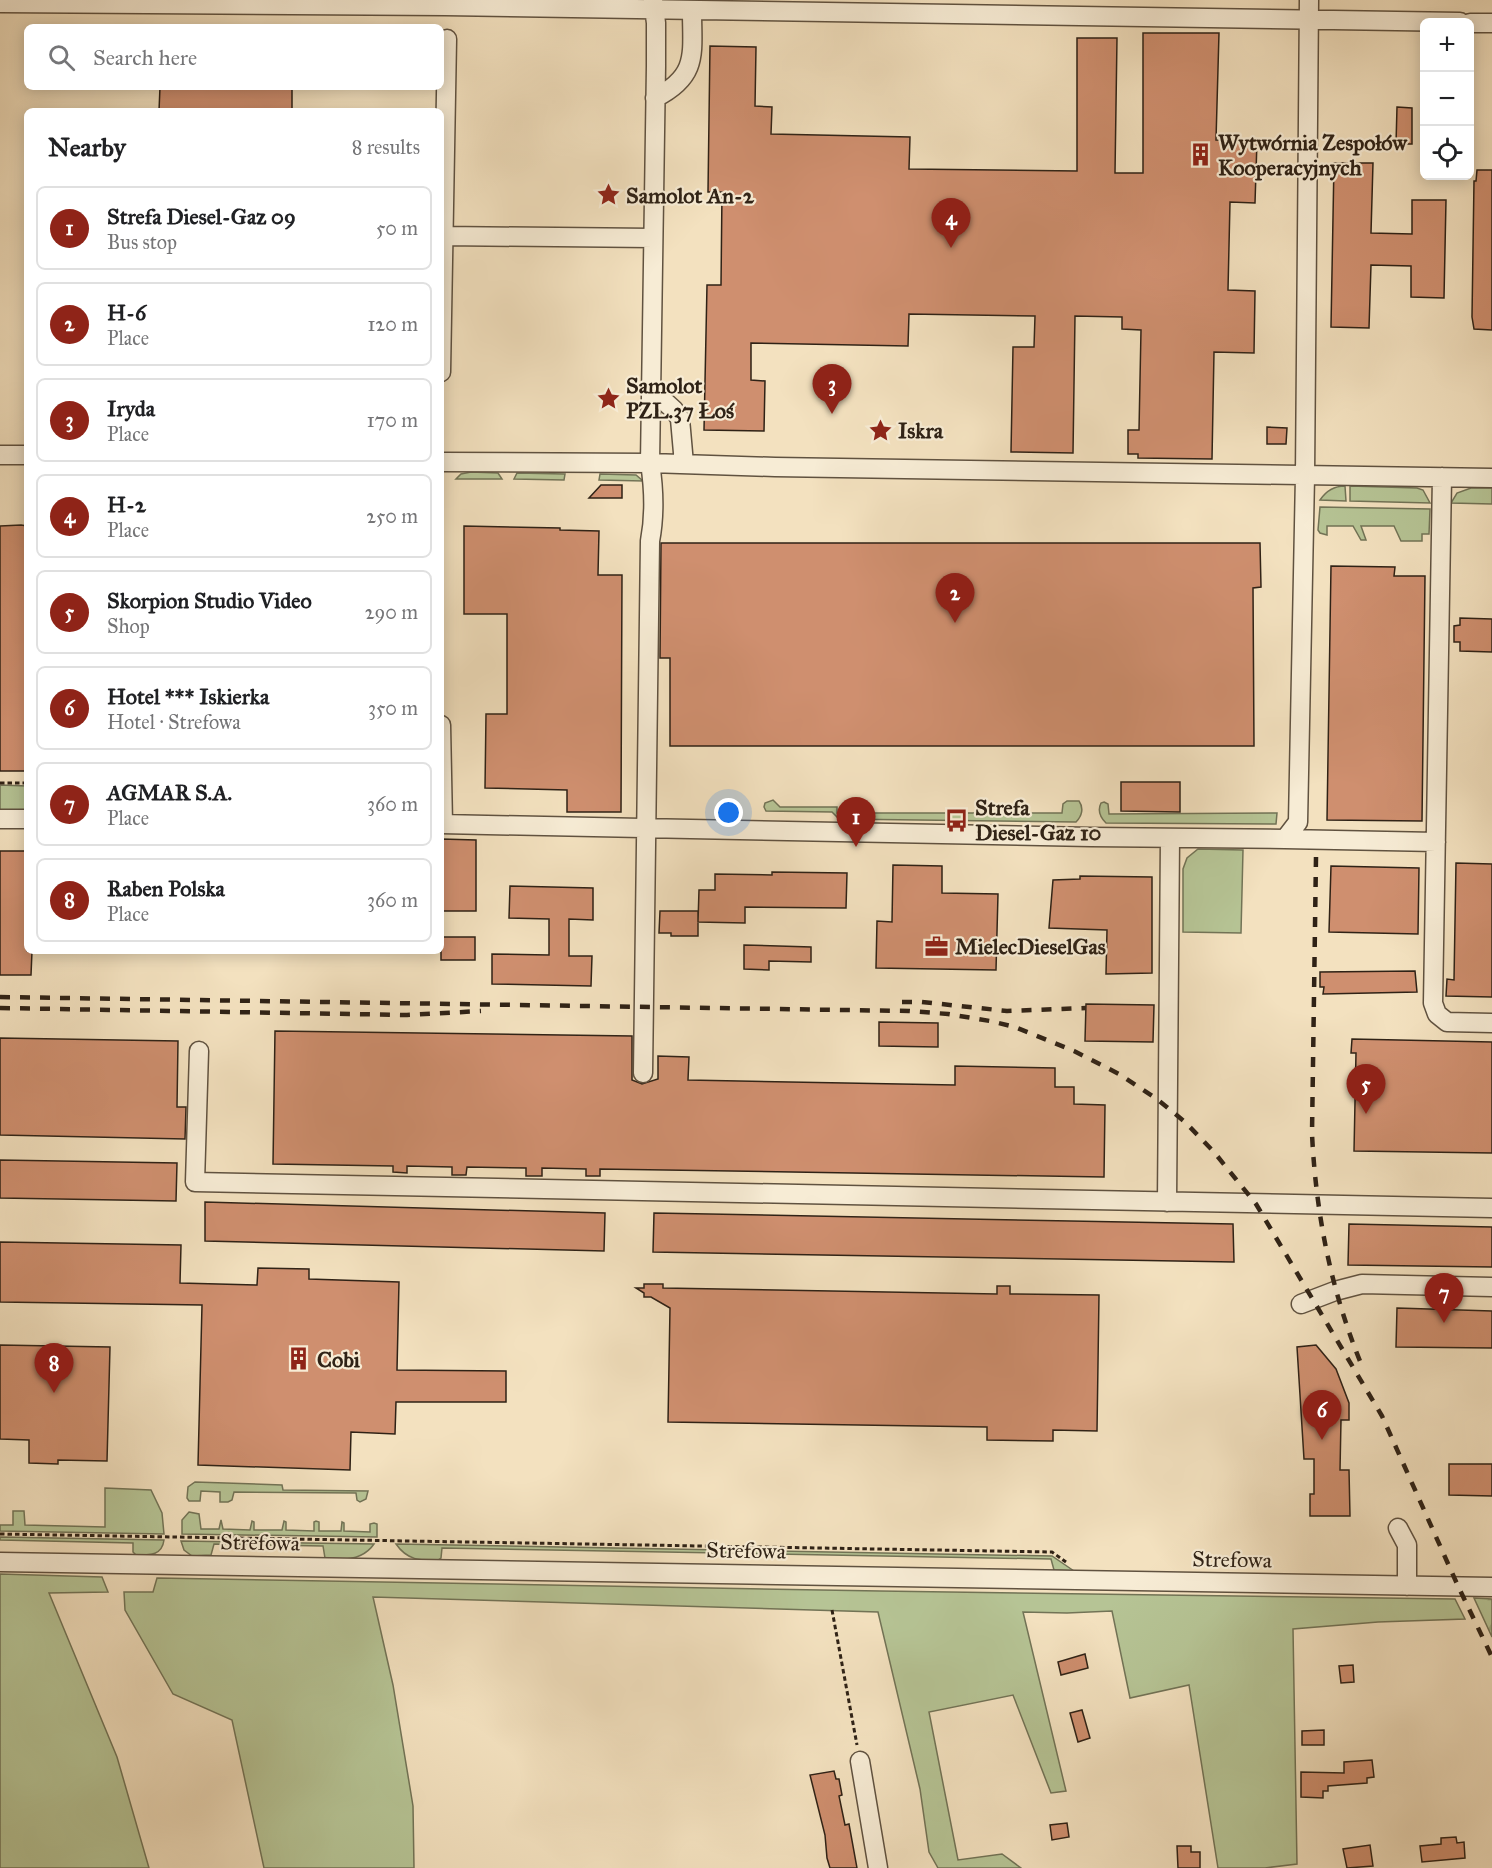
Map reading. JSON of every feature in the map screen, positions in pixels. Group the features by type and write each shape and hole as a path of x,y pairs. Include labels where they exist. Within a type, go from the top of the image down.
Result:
{"street":[{"path":"1285,839 1298,822 1305,476 1309,0"},
{"path":"0,3 653,4 681,7 1420,21"},
{"path":"643,1073 650,541 654,484 650,463 656,23 653,4"},
{"path":"655,98 681,81 692,58 681,7"},
{"path":"1474,23 1492,23"},
{"path":"444,187 447,39"},
{"path":"444,236 653,238"},
{"path":"651,390 674,410 680,419 684,464"},
{"path":"0,454 24,455"},
{"path":"444,462 650,463 775,468 1492,478"},
{"path":"1442,477 1433,1002 1437,1014 1447,1022 1492,1023"},
{"path":"0,819 24,819"},
{"path":"444,824 1436,842"},
{"path":"1167,1202 1170,838"},
{"path":"199,1051 195,1182 1492,1208"},
{"path":"1301,1304 1362,1284 1492,1287"},
{"path":"1398,1528 1407,1545 1407,1586"},
{"name":"Strefowa","path":"0,1562 1492,1587"},
{"path":"860,1761 878,1868"}],"path":[{"path":"0,783 24,783"},
{"path":"0,1534 1052,1552 1067,1563"},
{"path":"832,1611 860,1761"}],"green space":[{"path":"498,473 502,479 456,479 461,474"},
{"path":"517,473 565,474 564,480 514,479"},
{"path":"600,474 636,475 643,481 599,480"},
{"path":"1345,486 1346,501 1320,500 1331,490"},
{"path":"1350,486 1417,488 1423,490 1430,503 1350,501"},
{"path":"1471,488 1492,488 1492,504 1451,503 1457,493"},
{"path":"1320,507 1430,509 1429,534 1422,534 1422,541 1401,541 1394,526 1361,526 1366,540 1361,540 1353,526 1327,526 1327,535 1318,530"},
{"path":"0,785 24,786 24,810 0,810"},
{"path":"773,800 780,807 837,807 837,813 1062,813 1063,804 1067,801 1079,801 1082,809 1076,822 839,819 832,812 766,811 765,803"},
{"path":"1101,803 1108,804 1109,814 1277,813 1276,824 1106,823 1099,811"},
{"path":"1198,849 1243,850 1241,933 1183,932 1183,869 1187,858"},
{"path":"195,1482 282,1485 283,1490 368,1491 366,1499 360,1502 357,1500 356,1493 234,1492 232,1500 220,1502 220,1492 201,1491 200,1501 189,1501 188,1487"},
{"path":"105,1488 151,1490 162,1513 164,1534 0,1531 0,1525 13,1525 13,1511 24,1511 25,1525 105,1527"},
{"path":"189,1512 199,1514 201,1529 219,1529 221,1520 223,1529 250,1530 252,1521 254,1530 282,1530 284,1521 286,1530 314,1531 316,1521 319,1522 319,1531 341,1531 342,1522 344,1531 370,1532 370,1524 374,1523 377,1524 377,1537 182,1534 182,1520"},
{"path":"0,1537 164,1540 158,1552 136,1555 133,1552 133,1543 0,1540"},
{"path":"181,1541 374,1544 358,1556 339,1559 325,1558 323,1546 214,1544 211,1555 192,1556 184,1550"},
{"path":"396,1544 1052,1556 1074,1571 1054,1570 1051,1559 442,1548 441,1558 425,1560 409,1556"},
{"path":"0,1574 102,1577 108,1592 49,1593 117,1757 149,1868 0,1868"},
{"path":"157,1578 1455,1599 1465,1619 1378,1622 1293,1629 1297,1864 1265,1868 1218,1868 1189,1685 1130,1698 1112,1611 1023,1612 1066,1791 1051,1793 1013,1695 929,1712 958,1860 1002,1854 1021,1868 938,1868 929,1852 920,1789 878,1612 373,1597 393,1685 413,1806 414,1868 264,1868 232,1720 173,1694 125,1610 124,1592 153,1592"},
{"path":"1474,1598 1492,1599 1492,1637"}],"building":[{"path":"1143,33 1219,33 1216,140 1257,141 1255,203 1230,202 1228,290 1255,291 1254,353 1214,352 1212,459 1138,458 1138,454 1128,454 1128,430 1139,430 1141,330 1122,329 1122,317 1075,316 1073,453 1011,452 1013,347 1034,347 1035,316 909,314 908,346 751,343 751,380 765,381 764,431 704,430 707,285 721,285 722,192 708,192 710,46 756,47 755,106 772,107 771,134 910,137 909,169 1077,171 1077,38 1117,38 1115,173 1143,173"},
{"path":"160,90 292,90 292,108 159,108"},
{"path":"1397,107 1412,108 1412,144 1396,144"},
{"path":"1334,163 1373,163 1371,233 1412,234 1412,200 1446,200 1444,298 1411,297 1411,266 1371,265 1369,328 1331,327"},
{"path":"1477,170 1492,170 1492,330 1474,329 1472,317 1474,181 1476,181"},
{"path":"1267,427 1287,428 1286,444 1267,444"},
{"path":"601,485 622,485 622,498 589,498"},
{"path":"0,526 24,526 24,771 0,771"},
{"path":"464,526 599,531 598,575 622,575 621,812 567,812 567,790 485,788 486,714 507,714 507,614 464,614"},
{"path":"661,543 1260,543 1261,587 1253,588 1254,746 670,746 670,658 660,658"},
{"path":"1331,566 1395,567 1394,576 1425,576 1422,821 1327,820"},
{"path":"1460,618 1492,619 1492,652 1460,651 1460,642 1454,642 1454,626 1460,625"},
{"path":"1121,782 1180,782 1180,812 1121,811"},
{"path":"444,839 476,840 476,911 444,911"},
{"path":"0,851 24,851 24,954 32,954 31,975 0,975"},
{"path":"1456,863 1492,864 1492,997 1446,996 1447,979 1454,980"},
{"name":"MielecDieselGas","path":"893,865 942,866 942,893 998,894 996,970 876,968 877,921 892,922"},
{"path":"1331,866 1419,868 1418,934 1329,932"},
{"path":"772,872 847,873 846,908 745,907 745,923 698,922 699,890 715,890 715,874 772,875"},
{"path":"1080,876 1152,877 1152,973 1106,974 1107,930 1049,928 1053,880 1080,879"},
{"path":"510,886 593,888 593,920 569,919 569,956 592,956 591,986 492,984 492,954 549,955 549,919 509,918"},
{"path":"660,911 698,911 698,936 671,936 671,933 659,933"},
{"path":"444,937 475,937 475,960 441,960 441,954 444,954"},
{"path":"744,945 811,947 811,962 769,961 769,970 744,969"},
{"path":"1415,971 1417,992 1323,994 1324,987 1320,987 1320,972"},
{"path":"1086,1004 1154,1005 1153,1042 1085,1041"},
{"path":"879,1022 938,1023 938,1047 879,1046"},
{"path":"275,1031 632,1036 632,1080 642,1084 658,1079 658,1056 689,1057 688,1080 955,1085 955,1066 1055,1068 1055,1087 1074,1087 1074,1104 1105,1105 1104,1177 600,1169 600,1176 586,1176 586,1169 542,1168 542,1176 526,1176 526,1168 467,1167 466,1175 452,1175 452,1167 407,1166 407,1173 393,1172 393,1166 273,1164"},
{"path":"0,1038 178,1041 177,1107 186,1107 185,1139 0,1135"},
{"path":"1352,1039 1492,1042 1492,1153 1354,1151 1356,1053 1351,1053"},
{"path":"0,1160 177,1163 176,1201 0,1198"},
{"path":"205,1202 605,1213 604,1251 205,1241"},
{"path":"654,1213 1233,1224 1234,1262 653,1252"},
{"path":"1349,1224 1492,1227 1492,1267 1348,1265"},
{"name":"Cobi","path":"0,1242 181,1245 180,1283 257,1285 258,1268 309,1269 309,1279 399,1282 397,1370 506,1371 506,1402 396,1402 395,1434 351,1432 350,1470 198,1465 202,1305 0,1302"},
{"path":"644,1284 663,1284 663,1288 997,1294 997,1286 1010,1286 1010,1294 1099,1295 1097,1431 1053,1430 1053,1441 987,1440 987,1427 668,1422 670,1308 651,1297 644,1297 644,1293 636,1288 644,1288"},
{"path":"1397,1308 1492,1311 1492,1348 1396,1347"},
{"path":"0,1345 110,1347 107,1461 58,1460 58,1464 29,1463 29,1440 0,1439"},
{"path":"1316,1345 1336,1369 1349,1403 1349,1420 1341,1420 1340,1470 1349,1470 1350,1516 1310,1516 1310,1494 1314,1494 1314,1459 1304,1459 1297,1347"},
{"path":"1449,1464 1492,1464 1492,1496 1449,1495"},
{"path":"1085,1654 1088,1668 1061,1675 1058,1662"},
{"path":"1353,1665 1354,1682 1341,1683 1339,1666"},
{"path":"1082,1710 1090,1738 1078,1742 1070,1713"},
{"path":"1324,1730 1324,1745 1302,1745 1302,1731"},
{"path":"1372,1760 1374,1777 1367,1778 1367,1783 1328,1786 1328,1791 1323,1791 1323,1798 1301,1797 1301,1772 1344,1773 1344,1762"},
{"path":"834,1771 836,1779 839,1779 842,1795 839,1796 845,1825 849,1824 857,1868 830,1868 827,1858 825,1835 810,1775"},
{"path":"1067,1823 1069,1837 1052,1840 1050,1825"},
{"path":"1456,1837 1457,1843 1464,1842 1465,1858 1422,1862 1420,1846 1441,1844 1441,1838"},
{"path":"1370,1845 1373,1866 1347,1868 1343,1849"},
{"path":"1177,1846 1191,1846 1191,1852 1200,1852 1200,1868 1178,1868"}],"railway":[{"path":"1316,857 1312,1134 1314,1164 1327,1252 1342,1310 1362,1366"},
{"path":"0,997 909,1011 948,1014 1015,1027 1074,1051 1119,1074 1157,1099 1185,1122 1214,1152 1256,1204 1382,1416 1492,1657"},
{"path":"902,1002 1007,1011 1086,1008"},
{"path":"0,1008 407,1015 481,1011"}],"place":[{"name":"Wytwórnia Zespołów Kooperacyjnych","path":"1200,155"},
{"name":"Samolot An-2","path":"608,195"},
{"name":"H-2","path":"951,248"},
{"name":"Samolot PZL.37 Łoś","path":"608,398"},
{"name":"Iryda","path":"832,414"},
{"name":"Iskra","path":"880,430"},
{"name":"H-6","path":"955,623"},
{"name":"Strefa Diesel-Gaz 10","path":"957,820"},
{"name":"Strefa Diesel-Gaz 09","path":"856,847"},
{"name":"MielecDieselGas","path":"937,946"},
{"name":"Skorpion Studio Video","path":"1366,1114"},
{"name":"AGMAR S.A.","path":"1444,1323"},
{"name":"Cobi","path":"299,1359"},
{"name":"Raben Polska","path":"54,1393"},
{"name":"Hotel *** Iskierka","path":"1322,1440"}]}
